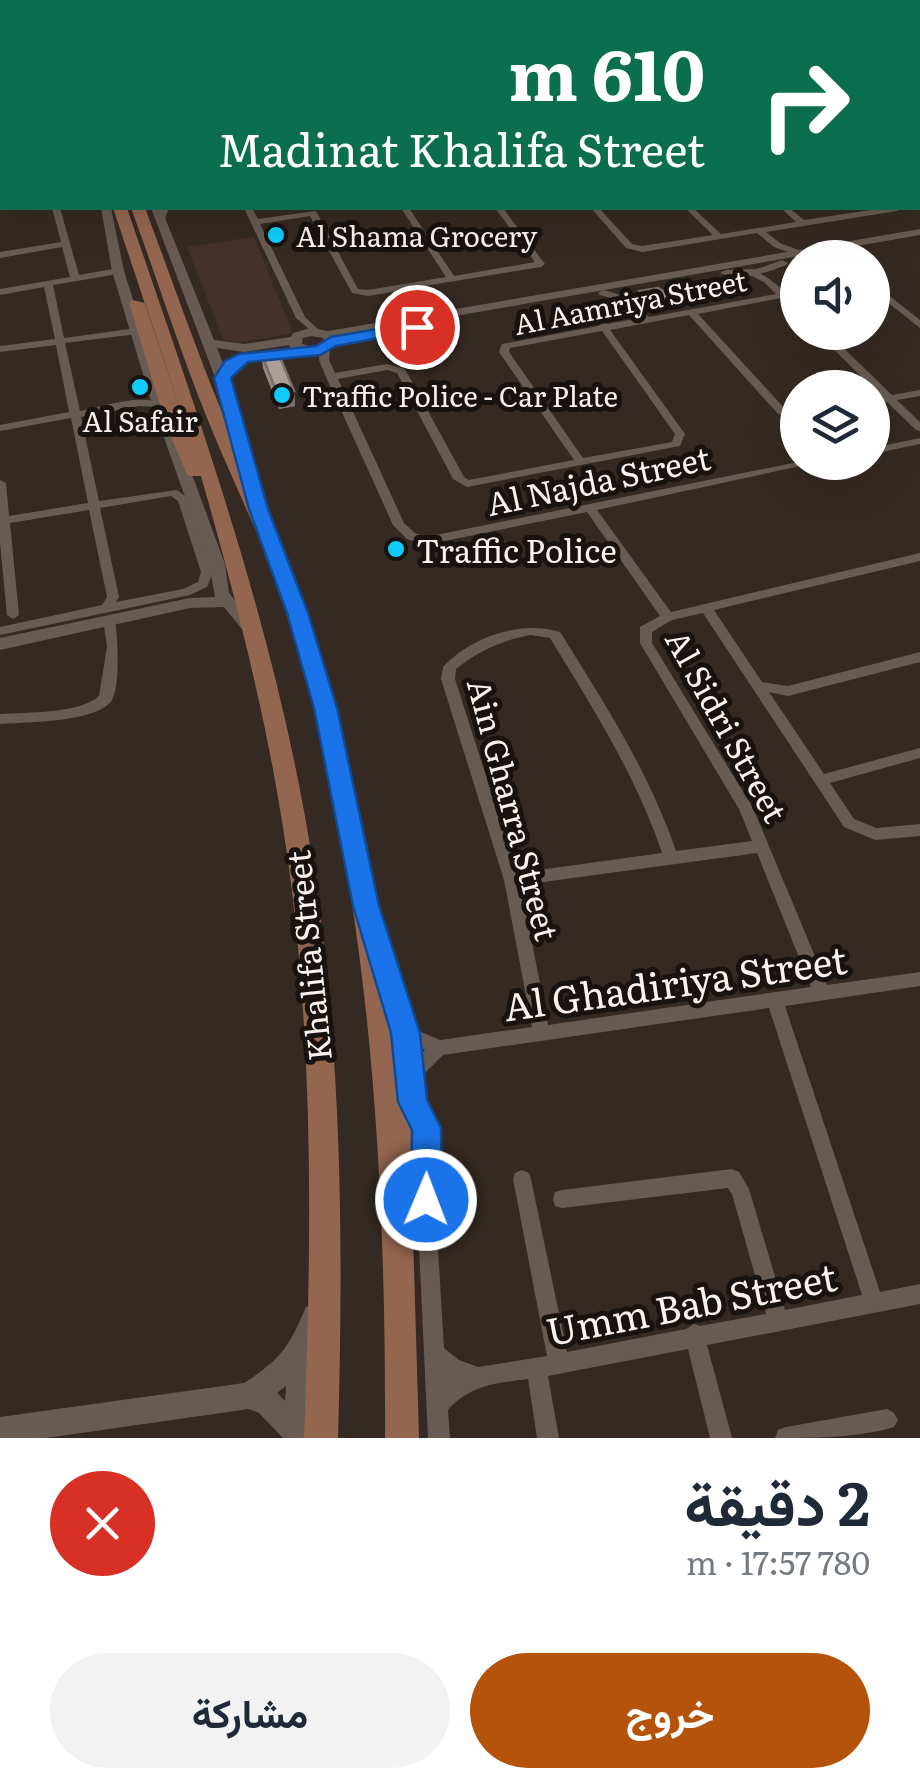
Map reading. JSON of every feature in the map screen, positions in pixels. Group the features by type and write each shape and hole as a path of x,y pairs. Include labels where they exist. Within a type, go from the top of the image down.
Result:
{"main road":[{"name":"Khalifa Street","path":"121,210 174,363 251,629 292,813 311,950 325,1163 326,1288 305,1436"},
{"name":"Khalifa Street","path":"139,210 212,409 258,509 298,613 326,708 366,906 397,1220 403,1321 402,1438"},
{"path":"114,236 175,425 191,466 214,500"},
{"path":"397,1220 412,1091"}],"street":[{"path":"57,210 75,279"},
{"path":"107,210 118,270 157,399 217,564 218,584 225,602 251,629"},
{"name":"Al Najda Street","path":"249,210 301,318 325,343 332,377 399,526 410,536 437,541 780,469"},
{"path":"406,210 452,280"},
{"path":"255,222 313,213 355,290 407,288 541,264 500,210"},
{"path":"597,210 634,248 884,210"},
{"path":"691,210 719,236"},
{"path":"787,210 802,223"},
{"name":"Khalifa Street","path":"160,211 222,378 258,509"},
{"path":"759,230 780,252"},
{"path":"890,244 920,236"},
{"path":"890,241 920,236"},
{"path":"0,255 66,244"},
{"path":"222,378 231,364 244,358 300,344 325,343 441,314 756,269 777,251"},
{"path":"208,342 244,348 325,343 603,293 629,294 780,262"},
{"path":"756,269 780,294"},
{"path":"0,292 118,270"},
{"path":"0,719 92,711 106,698 113,647 108,614 113,596 48,284"},
{"path":"407,288 418,308 441,314"},
{"path":"629,294 646,319"},
{"name":"Al Aamriya Street","path":"581,463 504,352 504,346 780,296"},
{"path":"890,300 920,326"},
{"path":"408,320 418,308"},
{"path":"691,312 780,410"},
{"name":"Al Najda Street","path":"300,344 301,318"},
{"path":"0,349 135,326"},
{"path":"332,377 387,367 401,371 459,479 467,484 681,439 604,326"},
{"path":"839,350 860,370"},
{"path":"890,399 920,393"},
{"path":"0,428 157,399"},
{"path":"890,400 920,428"},
{"path":"890,447 920,441"},
{"path":"0,483 13,615 0,635"},
{"path":"0,635 108,614 186,592 206,578 183,499 173,492 3,521"},
{"name":"Al Sidri Street","path":"590,508 668,617 649,624 646,643 731,780 822,994"},
{"path":"668,617 920,558"},
{"path":"190,604 218,584"},
{"path":"0,635 33,624 225,602"},
{"path":"706,608 823,780 844,818 861,831 875,834 920,830"},
{"path":"13,615 33,624"},
{"name":"Ain Gharra Street","path":"541,1032 512,880 448,679 450,667 459,658 536,629 554,634 621,746 661,823 671,858"},
{"path":"760,686 788,690 920,657"},
{"path":"774,708 788,690"},
{"path":"823,780 920,753"},
{"path":"512,880 762,846"},
{"name":"Khalifa Street","path":"366,906 406,1033 412,1091 428,1136 425,1182 438,1438"},
{"name":"Al Ghadiriya Street","path":"439,1048 920,979"},
{"path":"775,1000 874,1302"},
{"path":"406,1033 439,1048 412,1091"},
{"path":"562,1200 719,1176 732,1178 740,1189 778,1319"},
{"path":"522,1179 559,1364"},
{"name":"Khalifa Street","path":"249,1396 277,1377 301,1352 326,1288"},
{"name":"Umm Bab Street","path":"474,1375 559,1364 694,1334 920,1294"},
{"path":"694,1334 721,1438"},
{"name":"Khalifa Street","path":"301,1352 305,1436"},
{"path":"436,1354 453,1369 474,1375"},
{"path":"536,1368 548,1438"},
{"path":"438,1406 454,1386 474,1375"},
{"path":"0,1431 249,1396 268,1402 305,1436"},
{"path":"786,1438 887,1420"}],"shaded area":[{"path":"254,237 293,333 237,343 223,339 187,247"}],"building":[{"path":"658,288 675,298 657,302 640,291"},
{"path":"277,350 294,391 277,393 261,353"}],"place":[{"name":"Al Shama Grocery","path":"276,235"},
{"name":"Al Safair","path":"140,387"},
{"name":"Traffic Police - Car Plate","path":"282,395"},
{"name":"Traffic Police","path":"396,549"}],"route":[{"path":"417,327 331,342 320,350 300,349 244,358 231,364 222,378 258,509 298,613 326,708 366,906 406,1033 412,1102 426,1128 426,1200"}]}
